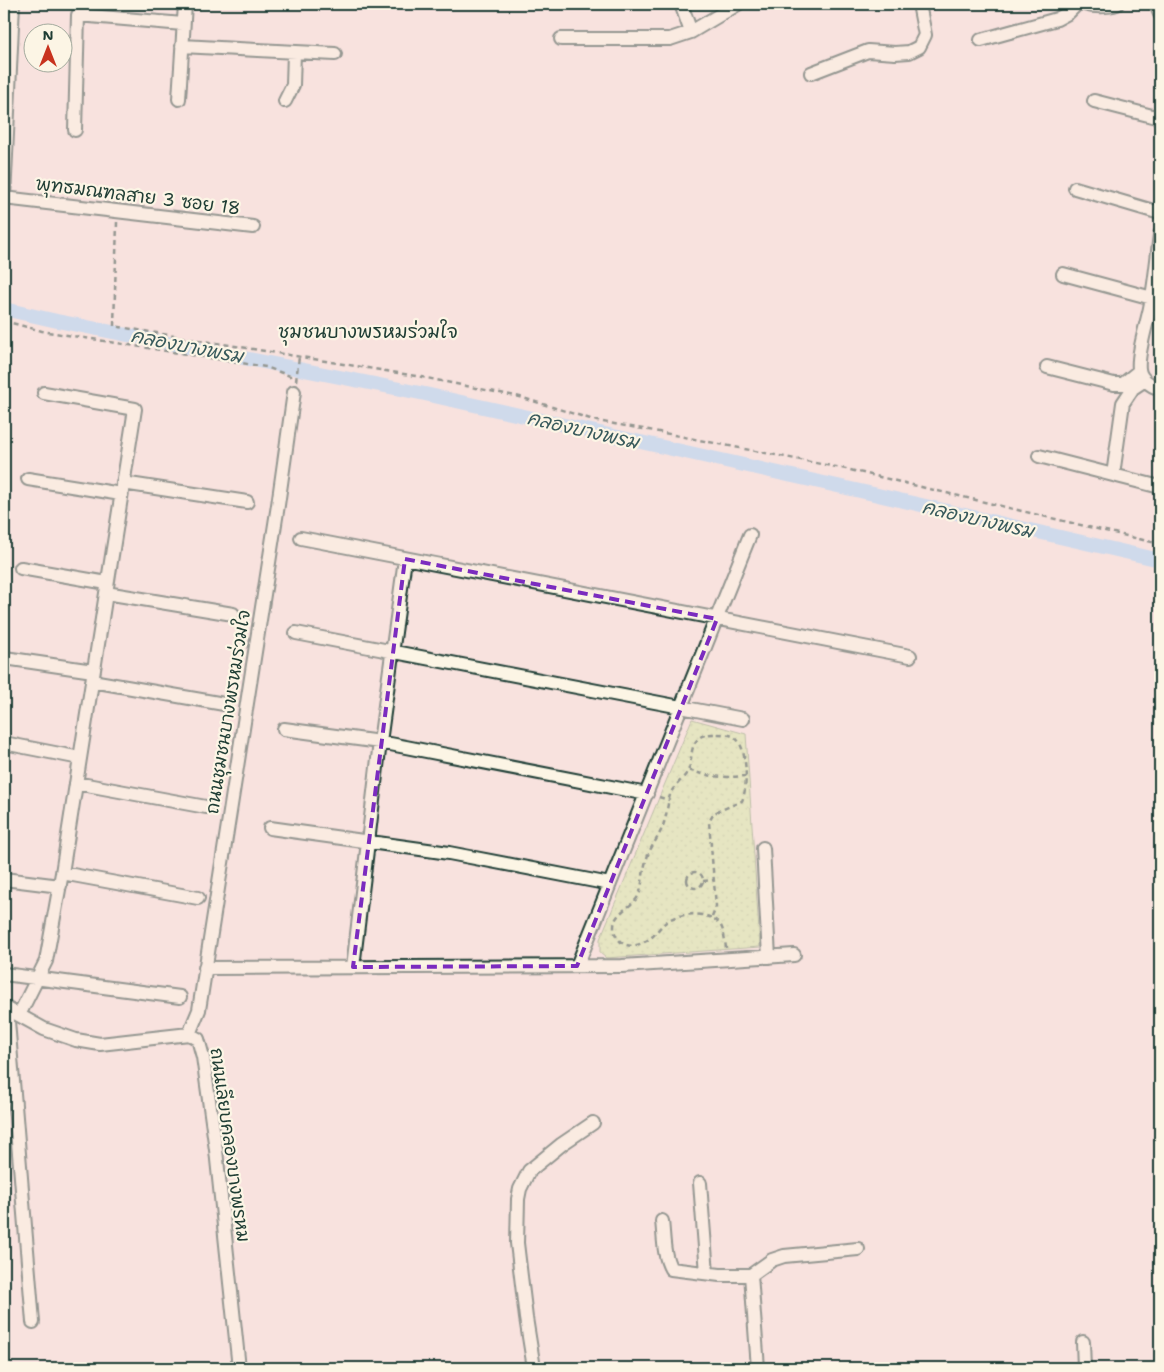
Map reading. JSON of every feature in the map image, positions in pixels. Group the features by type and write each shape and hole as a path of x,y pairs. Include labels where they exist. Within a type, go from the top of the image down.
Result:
{"street":[{"path":"4,202 13,4"},
{"path":"179,99 185,4"},
{"path":"681,4 691,32"},
{"path":"561,39 670,39 691,32 738,4"},
{"path":"811,73 868,51 909,52 919,47 925,35 919,4"},
{"path":"980,40 1057,19 1068,14 1077,4"},
{"path":"1084,4 1090,6 1112,6 1117,4"},
{"path":"1156,4 1160,14"},
{"path":"75,130 78,15 184,24"},
{"path":"182,46 335,54"},
{"path":"285,101 293,85 294,52"},
{"path":"1094,101 1160,118"},
{"path":"1074,188 1160,213"},
{"name":"พุทธมณฑลสาย 3 ซอย 18","path":"4,198 253,227"},
{"path":"1160,234 1154,305 1140,357 1142,375 1153,387 1160,389"},
{"path":"1063,274 1154,305"},
{"path":"1047,367 1114,384 1123,384 1142,375"},
{"path":"1113,475 1123,403 1142,375"},
{"path":"19,1015 46,961 60,886 135,409 44,392"},
{"name":"ถนนชุมชนบางพรหมร่วมใจ","path":"189,1034 199,1010 277,515 294,392"},
{"path":"1039,456 1160,487"},
{"path":"28,479 247,502"},
{"path":"577,966 750,535"},
{"path":"301,538 910,656"},
{"path":"353,967 380,742 406,559"},
{"path":"21,568 106,588 233,614"},
{"path":"296,633 743,719"},
{"path":"5,658 224,704"},
{"path":"284,729 380,742 646,794"},
{"path":"4,744 80,758"},
{"path":"76,783 206,807"},
{"path":"270,828 449,853 610,884"},
{"path":"763,848 769,957"},
{"path":"62,873 198,898"},
{"path":"4,878 60,886"},
{"path":"205,968 622,966 794,955"},
{"path":"4,974 180,997"},
{"path":"5,1008 33,1322"},
{"name":"ถนนเลียบคลองบางพรหม","path":"5,1008 44,1028 76,1040 100,1044 189,1034 198,1039 203,1057 216,1150 240,1368"},
{"path":"534,1368 517,1243 520,1189 529,1171 562,1144 593,1123"},
{"path":"700,1183 706,1273"},
{"path":"662,1221 665,1252 671,1269 720,1275 751,1275 772,1260 784,1256 858,1248"},
{"path":"751,1275 758,1368"},
{"path":"1083,1342 1084,1368"}],"path":[{"path":"117,210 114,326 422,377 520,397 597,421 846,469 1160,544"},
{"path":"4,321 42,331 266,367 290,376"},
{"path":"296,378 299,356"},
{"path":"712,917 716,906 709,822 714,813 742,801 745,794 746,776 743,746 734,736 721,734 707,734 699,737 692,747 689,770 670,793 662,829 646,858 636,901 616,916 614,927 615,936 623,945 631,946 643,943 670,919 687,914 701,914 712,917 721,926 727,959"},
{"path":"689,770 723,778 746,776"},
{"path":"703,881 702,876 693,872 688,878 688,883 694,888 698,887 703,881 714,880"}],"highlighted area":[{"path":"405,559 717,619 577,966 353,967"}],"green space":[{"path":"692,719 746,734 760,947 606,958 600,953 600,939"}],"waterway":[{"name":"คลองบางพรม","path":"4,309 425,394 1160,560"}],"district":[{"name":"ชุมชนบางพรหมร่วมใจ","path":"368,331"}]}
